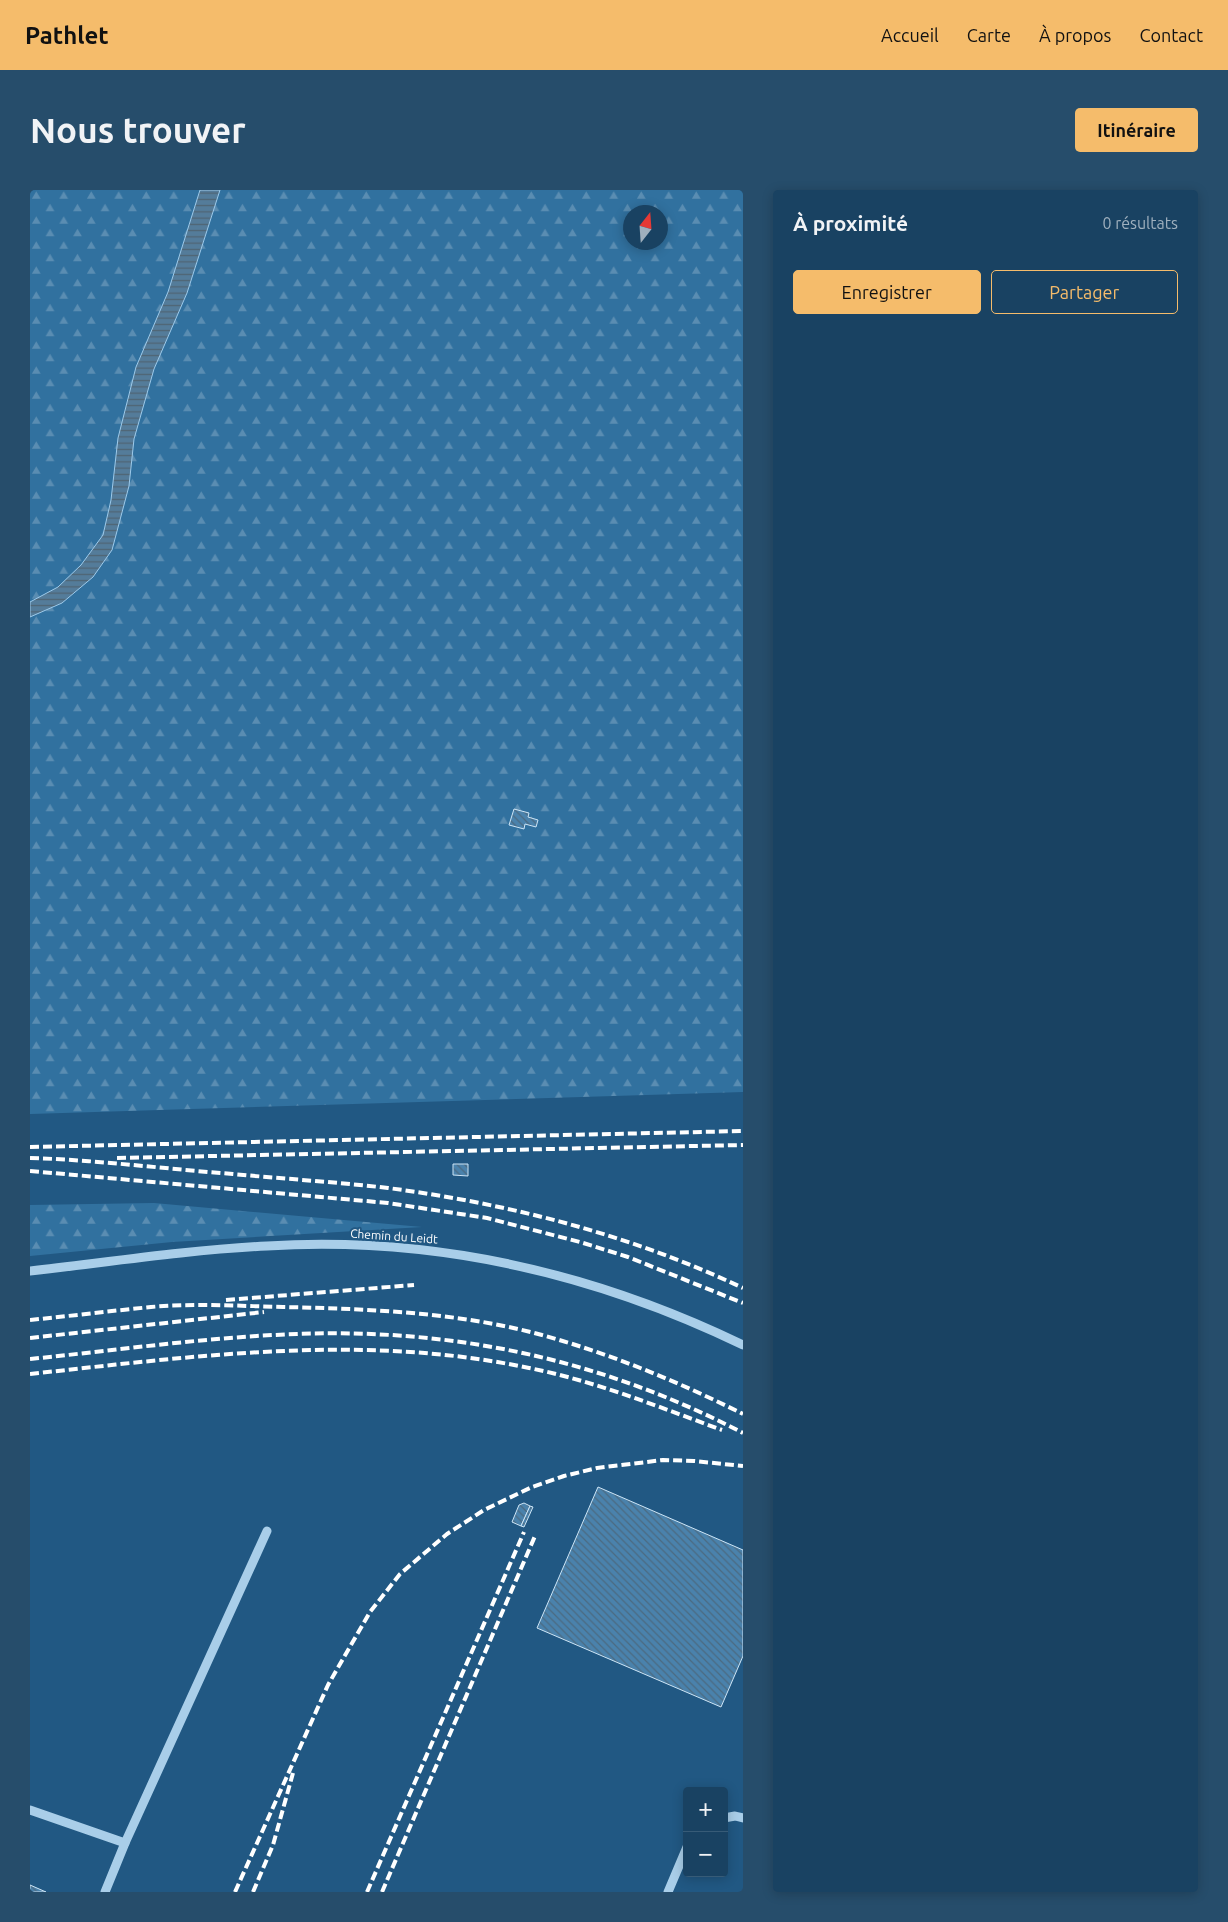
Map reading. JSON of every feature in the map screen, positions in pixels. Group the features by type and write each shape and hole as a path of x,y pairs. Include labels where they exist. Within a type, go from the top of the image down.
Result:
{"street":[{"name":"Chemin du Leidt","path":"30,1271 268,1246 404,1247 466,1255 575,1280 661,1308 743,1345"},
{"path":"105,1892 125,1843 267,1531"},
{"path":"30,1810 125,1843"},
{"path":"728,1817 734,1816 743,1818"},
{"path":"668,1892 683,1856"}],"green space":[{"path":"30,190 743,190 743,1092 30,1114"},
{"path":"154,1203 422,1227 172,1242 30,1256 30,1205"}],"shaded area":[{"path":"200,190 220,190 187,293 154,369 134,439 129,486 112,550 93,577 62,603 30,617 30,602 58,587 81,565 103,535 111,500 118,438 136,367 168,292"}],"building":[{"path":"514,809 529,813 528,817 538,820 536,827 525,824 524,829 509,825"},
{"path":"453,1164 468,1164 468,1176 453,1175"},
{"path":"598,1487 743,1550 743,1656 721,1707 537,1628"},
{"path":"524,1503 530,1506 521,1526 512,1522 519,1505"},
{"path":"530,1506 533,1507 524,1527 521,1526"},
{"path":"30,1885 46,1892 30,1892"}],"railway":[{"path":"30,1147 743,1131"},
{"path":"117,1158 743,1145"},
{"path":"30,1158 369,1186 479,1203 569,1224 614,1237 701,1269 743,1288"},
{"path":"30,1171 388,1203 487,1218 580,1242 628,1257 743,1303"},
{"path":"226,1300 414,1285"},
{"path":"30,1320 151,1307 200,1305 348,1309 413,1313 478,1321 542,1335 594,1351 669,1380 743,1414"},
{"path":"30,1338 264,1312"},
{"path":"30,1359 197,1341 297,1334 356,1334 414,1337 471,1343 527,1354 582,1368 636,1386 690,1408 743,1433"},
{"path":"30,1374 217,1355 280,1351 342,1350 467,1357 554,1373 627,1395 722,1430"},
{"path":"235,1892 328,1685 370,1612 400,1574 447,1534 484,1510 532,1487 564,1476 597,1468 663,1460 743,1466"},
{"path":"367,1892 524,1532"},
{"path":"382,1892 535,1536"},
{"path":"253,1892 273,1845 293,1773"}]}
